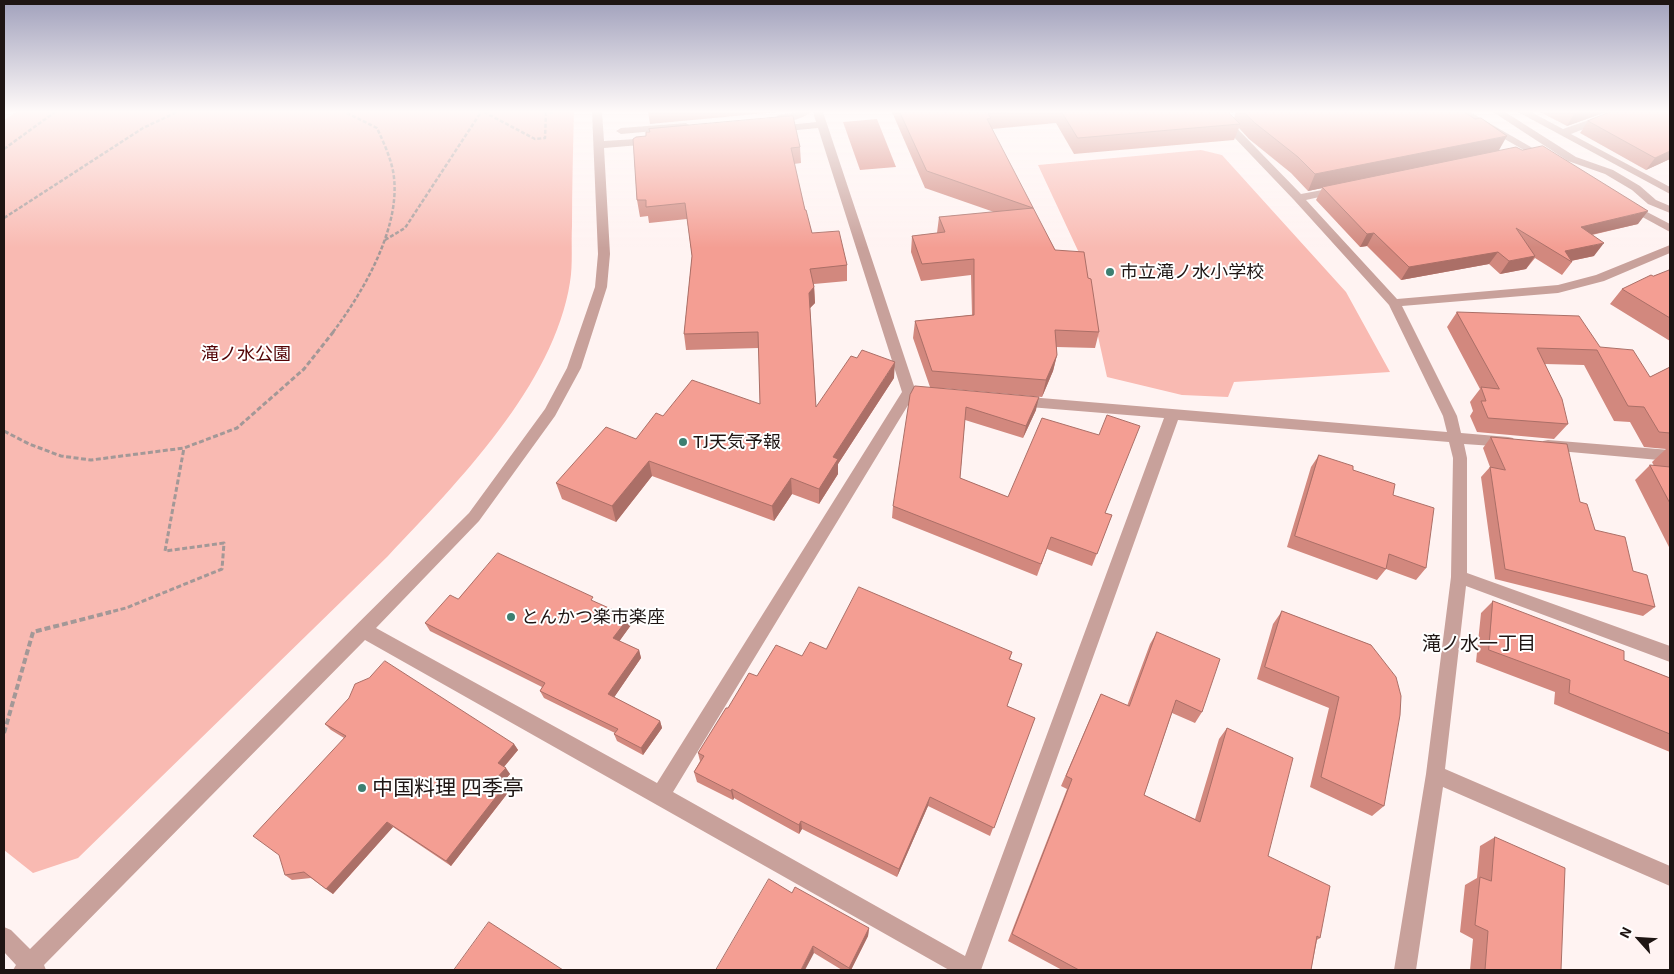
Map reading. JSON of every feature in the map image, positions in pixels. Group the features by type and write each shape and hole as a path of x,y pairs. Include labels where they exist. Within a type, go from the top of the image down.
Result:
{"street":[{"path":"4,937 30,968 474,517 550,412 574,368 601,287 604,254 600,157"},
{"path":"660,794 916,392 834,157"},
{"path":"1260,157 1394,303 1450,416 1460,458 1460,578 1435,774 1405,970"},
{"path":"1543,157 1555,164"},
{"path":"1570,157 1609,172 1636,188 1652,202 1670,210"},
{"path":"1608,157 1670,191"},
{"path":"1298,198 1346,188"},
{"path":"1614,197 1670,229"},
{"path":"1394,303 1558,290 1600,278 1670,249"},
{"path":"1003,400 1670,456"},
{"path":"364,630 660,794 970,970 1173,414"},
{"path":"1460,578 1670,654"},
{"path":"1435,774 1670,876"}],"path":[{"path":"4,218 98,157"},
{"path":"4,431 29,444 61,456 91,460 184,448 238,428 304,369 342,320 370,273 392,219 393,171 389,157"},
{"path":"384,240 405,228 452,157"},
{"path":"4,733 33,632 126,608 222,569 224,543 165,552 184,448"}],"green space":[{"name":"滝ノ水公園","path":"4,157 573,157 572,261 570,282 560,320 545,358 524,395 472,464 388,556 78,858 33,873 4,850"},
{"path":"1120,157 1224,157 1346,292 1390,372 1234,382 1228,397 1182,395 1107,377 1080,255 1038,165"}],"shaded area":[{"path":"856,157 892,157 896,167 860,170"}],"building":[{"path":"634,157 793,157 812,233 839,231 847,265 810,269 814,287 809,293 816,407 851,356 857,358 862,350 895,362 833,457 838,459 819,489 791,478 772,506 649,461 612,506 556,483 606,427 636,439 656,413 663,416 692,380 760,404 758,332 684,334 692,256 685,203 646,207 646,200 637,200"},
{"path":"921,157 1007,157 1055,250 1084,252 1088,278 1091,279 1099,332 1055,330 1057,355 1046,380 932,371 915,321 974,315 974,259 922,264 912,236 945,232 939,217 1033,208 927,171"},
{"path":"1298,157 1399,157 1315,174"},
{"path":"1465,157 1562,157 1648,211 1581,227 1604,243 1565,251 1572,262 1516,228 1535,256 1509,261 1498,252 1409,267 1374,233 1367,234 1322,187"},
{"path":"1670,270 1670,318 1622,289 1651,275"},
{"path":"1457,312 1579,316 1600,347 1633,350 1650,377 1670,367 1670,433 1659,432 1644,407 1628,406 1597,350 1537,348 1562,399 1568,424 1488,418 1481,401 1486,401 1481,387 1499,389"},
{"path":"915,386 1039,397 1026,426 966,407 960,478 1008,497 1042,418 1099,435 1107,415 1140,426 1105,513 1112,515 1097,554 1051,537 1041,564 893,506 910,395"},
{"path":"1491,437 1567,444 1580,502 1587,504 1595,530 1625,537 1633,571 1647,575 1655,607 1505,569 1490,467 1505,470"},
{"path":"1319,455 1353,466 1353,470 1395,484 1393,495 1434,508 1426,568 1389,554 1386,569 1295,536"},
{"path":"1650,465 1670,467 1670,503"},
{"path":"498,553 593,597 591,600 629,617 613,638 639,650 608,694 660,721 641,748 614,734 618,729 540,691 545,683 425,623 450,595 458,599"},
{"path":"859,587 1012,652 1009,659 1022,664 1007,706 1035,718 994,828 930,797 899,869 801,821 799,825 732,789 731,791 694,772 704,756 698,753 749,673 757,676 776,645 802,656 810,642 826,649"},
{"path":"1493,601 1624,651 1624,660 1670,678 1670,734 1569,693 1570,680 1489,650"},
{"path":"1282,611 1371,645 1396,677 1401,696 1400,715 1384,806 1321,777 1339,697 1265,667"},
{"path":"1157,632 1220,659 1202,712 1176,700 1144,795 1200,822 1227,728 1293,758 1268,856 1330,886 1320,938 1317,936 1311,970 1079,970 1012,934 1072,779 1066,776 1101,694 1129,706"},
{"path":"385,661 514,744 498,763 506,768 493,782 503,788 446,861 387,822 326,889 304,872 285,875 279,855 253,836 346,736 325,724 349,698 355,684 369,678"},
{"path":"1495,837 1565,868 1561,970 1485,970 1488,931 1475,925 1480,877 1491,881"},
{"path":"769,879 792,893 795,887 869,928 849,968 813,946 801,970 716,970"},
{"path":"489,922 563,970 454,970"}],"place":[{"name":"市立滝ノ水小学校","path":"1110,272"},
{"name":"TJ天気予報","path":"683,442"},
{"name":"とんかつ楽市楽座","path":"511,617"},
{"name":"中国料理 四季亭","path":"362,788"}],"district":[{"name":"滝ノ水一丁目","path":"1479,644"}]}
